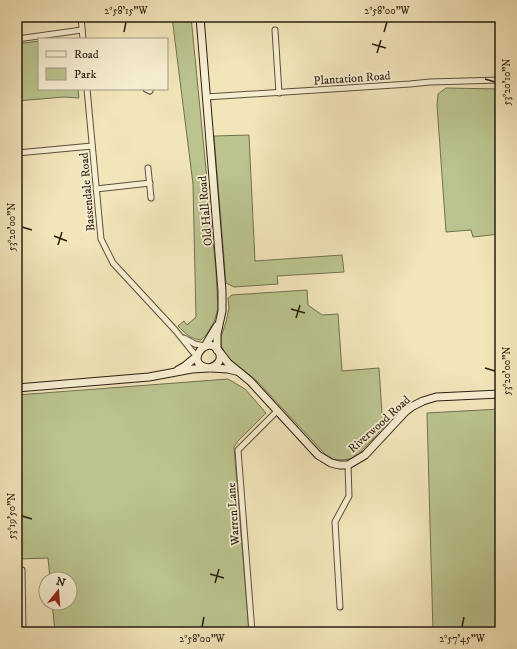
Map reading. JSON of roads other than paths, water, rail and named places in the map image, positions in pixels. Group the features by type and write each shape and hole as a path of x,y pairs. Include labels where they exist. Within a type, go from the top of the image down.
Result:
{"street":[{"path":"81,17 83,38"},
{"name":"Old Hall Road","path":"200,17 222,291 222,311 217,339 218,350"},
{"path":"17,39 82,30"},
{"path":"275,30 279,93"},
{"name":"Plantation Road","path":"206,97 430,82 500,80"},
{"name":"Bassendale Road","path":"87,90 101,239 113,263 181,336 197,356"},
{"path":"17,153 92,146"},
{"path":"148,168 151,198"},
{"path":"96,189 150,183"},
{"name":"Old Hall Road","path":"205,346 220,322"},
{"name":"Bassendale Road","path":"181,336 191,342 205,346"},
{"path":"17,388 142,378 161,376 192,369 210,368 214,367 219,362 220,354 218,350 212,346 205,346 200,350 197,356 185,366 171,373"},
{"name":"Riverwood Road","path":"218,350 228,362 250,381 318,455 331,463 339,465 348,466 365,455 405,412 423,401 436,397 500,394"},
{"path":"197,356 199,363 205,368 228,369 240,372"},
{"name":"Warren Lane","path":"252,632 238,450 277,411"},
{"path":"340,607 335,522 349,496 348,466"},
{"path":"17,570 22,570 23,632"}]}
